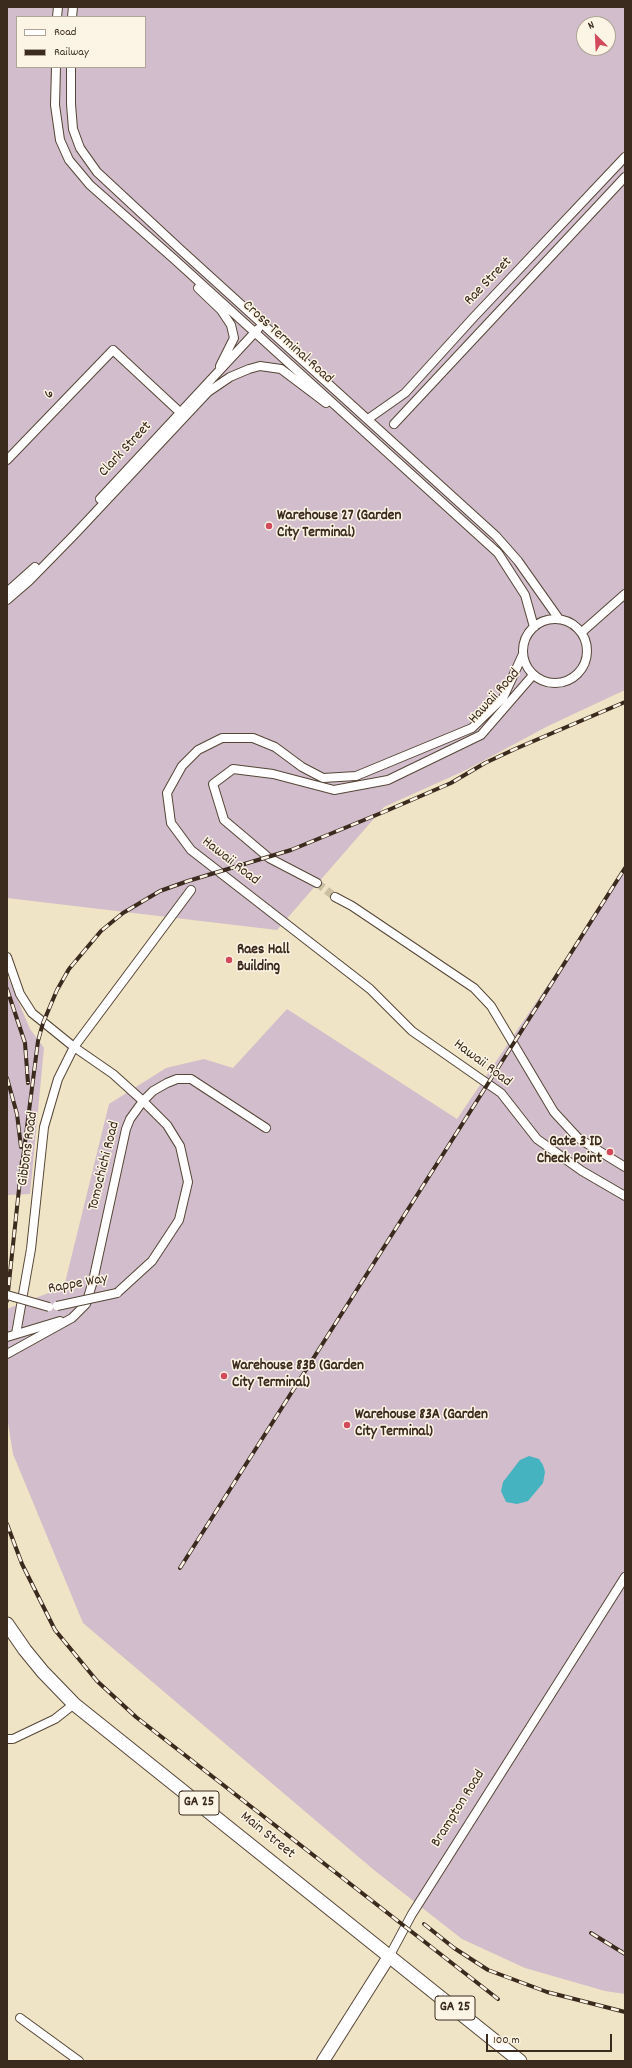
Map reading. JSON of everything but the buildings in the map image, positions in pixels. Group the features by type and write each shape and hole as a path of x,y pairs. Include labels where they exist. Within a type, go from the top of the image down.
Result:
{"main road":[{"name":"Main Street","path":"7,1624 43,1672 74,1704 390,1955 520,2061"},
{"name":"Brampton Road","path":"323,2061 390,1955"}],"street":[{"name":"Cross Terminal Road","path":"56,68 56,123 60,140 69,160 90,185 255,332 498,553 525,595 534,627"},
{"name":"Cross Terminal Road","path":"72,68 71,104 73,129 80,148 97,172 496,536 518,561 559,619"},
{"name":"Rae Street","path":"368,419 405,393 473,318 625,158"},
{"name":"Rae Street","path":"394,424 625,177"},
{"path":"184,268 190,281 221,310 231,325 234,338 212,380"},
{"name":"Clark Street","path":"7,600 40,570 182,415 262,324"},
{"name":"6","path":"7,460 114,350 182,415"},
{"name":"Clark Street","path":"7,592 19,583 62,540 182,415 208,392 230,377 260,366 281,369 357,426"},
{"path":"582,632 625,594"},
{"path":"559,619 576,626 582,632 587,642 588,652 583,668 573,679 563,683 552,684 542,681 533,675 527,668 523,654 525,640 534,627 548,620 559,619"},
{"name":"Hawaii Road","path":"523,654 503,698 472,728 356,776 323,778 302,767 274,747 253,738 222,738 198,750 182,766 167,793 171,823 191,850 370,989 412,1031 501,1093 537,1139 588,1174 625,1196"},
{"name":"Hawaii Road","path":"317,883 269,858 224,820 213,784 233,769 273,774 334,790 388,780 481,735 533,675"},
{"name":"Gibbons Road","path":"16,1334 31,1249 44,1127 58,1079 74,1047 191,890"},
{"name":"Hawaii Road","path":"335,896 474,988 491,1006 554,1112 578,1138 625,1168"},
{"path":"7,957 25,1004 39,1020 113,1074 143,1101"},
{"name":"Tomochichi Road","path":"72,1318 80,1312 90,1295 126,1129 130,1119 143,1101 154,1091 167,1083 177,1079 191,1079 266,1128"},
{"name":"Rappe Way","path":"7,1295 53,1306 117,1293 152,1261 179,1220 188,1182 180,1146 167,1125 143,1101"},
{"path":"7,1337 72,1318"},
{"path":"7,1354 72,1318"},
{"name":"Brampton Road","path":"390,1955 412,1914 625,1577"},
{"path":"7,1739 13,1739 56,1719 74,1704"},
{"path":"20,2018 79,2061"}],"shaded area":[{"path":"7,7 625,7 625,690 548,726 466,770 384,807 277,930 7,898"},
{"path":"625,871 625,1994 605,1991 525,1968 462,1939 374,1870 83,1623 13,1454 7,1416 7,1309 64,1287 109,1104 166,1068 204,1059 233,1068 287,1009 457,1119"},
{"path":"7,975 30,1029 44,1048 30,1194 7,1195"}],"water":[{"path":"529,1456 539,1459 543,1465 545,1472 543,1483 528,1501 517,1504 506,1502 501,1491 503,1482 520,1460"}],"tunnel":[{"path":"317,883 335,897"}],"railway":[{"path":"22,1166 38,1041 43,1023 57,990 69,969 101,931 123,913 160,891 291,850 386,811 451,783 485,763 515,749 625,702"},
{"path":"180,1568 625,868"},
{"path":"7,989 25,1043 28,1083"},
{"path":"7,1078 17,1114 21,1147"},
{"path":"7,1301 22,1161"},
{"path":"7,1524 22,1564 55,1630 97,1681 136,1717 498,1999"},
{"path":"424,1924 454,1948 488,1970 547,1992 625,2012"},
{"path":"591,1933 625,1954"}],"place":[{"name":"Warehouse 27 (Garden City Terminal)","path":"269,526"},
{"name":"Raes Hall Building","path":"229,960"},
{"name":"Gate 3 ID Check Point","path":"610,1152"},
{"name":"Warehouse 83B (Garden City Terminal)","path":"224,1376"},
{"name":"Warehouse 83A (Garden City Terminal)","path":"347,1425"}]}
